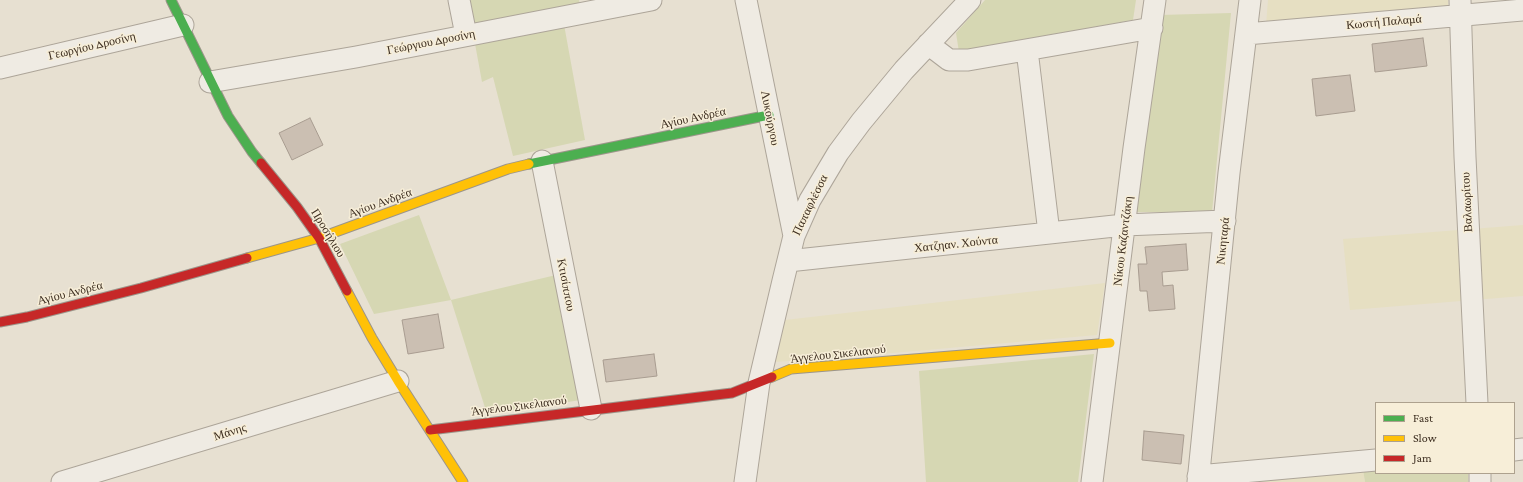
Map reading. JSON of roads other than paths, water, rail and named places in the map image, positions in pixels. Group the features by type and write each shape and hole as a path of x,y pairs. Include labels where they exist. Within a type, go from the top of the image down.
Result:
{"street":[{"name":"Προσήλιου","path":"171,0 228,116 252,152 297,207 319,238 354,305 398,381 463,482"},
{"path":"459,0 466,35"},
{"name":"Γεώργιου Δροσίνη","path":"210,82 651,0"},
{"name":"Λυκούργου","path":"746,0 794,236"},
{"name":"Παπαφλέσσα","path":"745,482 760,383 788,261 794,236 813,195 838,153 861,122 899,76 970,0"},
{"name":"Νίκου Καζαντζάκη","path":"1092,482 1124,225 1155,0"},
{"name":"Νικηταρά","path":"1198,479 1230,167 1250,0"},
{"name":"Κωστή Παλαμά","path":"1246,34 1460,8 1523,10"},
{"name":"Βαλαωρίτου","path":"1460,8 1465,156 1477,402"},
{"name":"Γεωργίου Δροσίνη","path":"0,68 183,25"},
{"path":"928,44 949,60 968,60 1152,28"},
{"path":"1027,50 1049,233"},
{"name":"Αγίου Ανδρέα","path":"0,322 27,317 141,288 319,238 508,169 769,115"},
{"name":"Κτισίππου","path":"542,161 591,409"},
{"name":"Χατζηαν. Χούντα","path":"788,261 1124,225 1225,222"},
{"name":"Άγγελου Σικελιανού","path":"430,430 732,392 760,383 791,369 1110,343"},
{"name":"Μάνης","path":"62,482 398,381"},
{"path":"1198,479 1375,460"}]}
